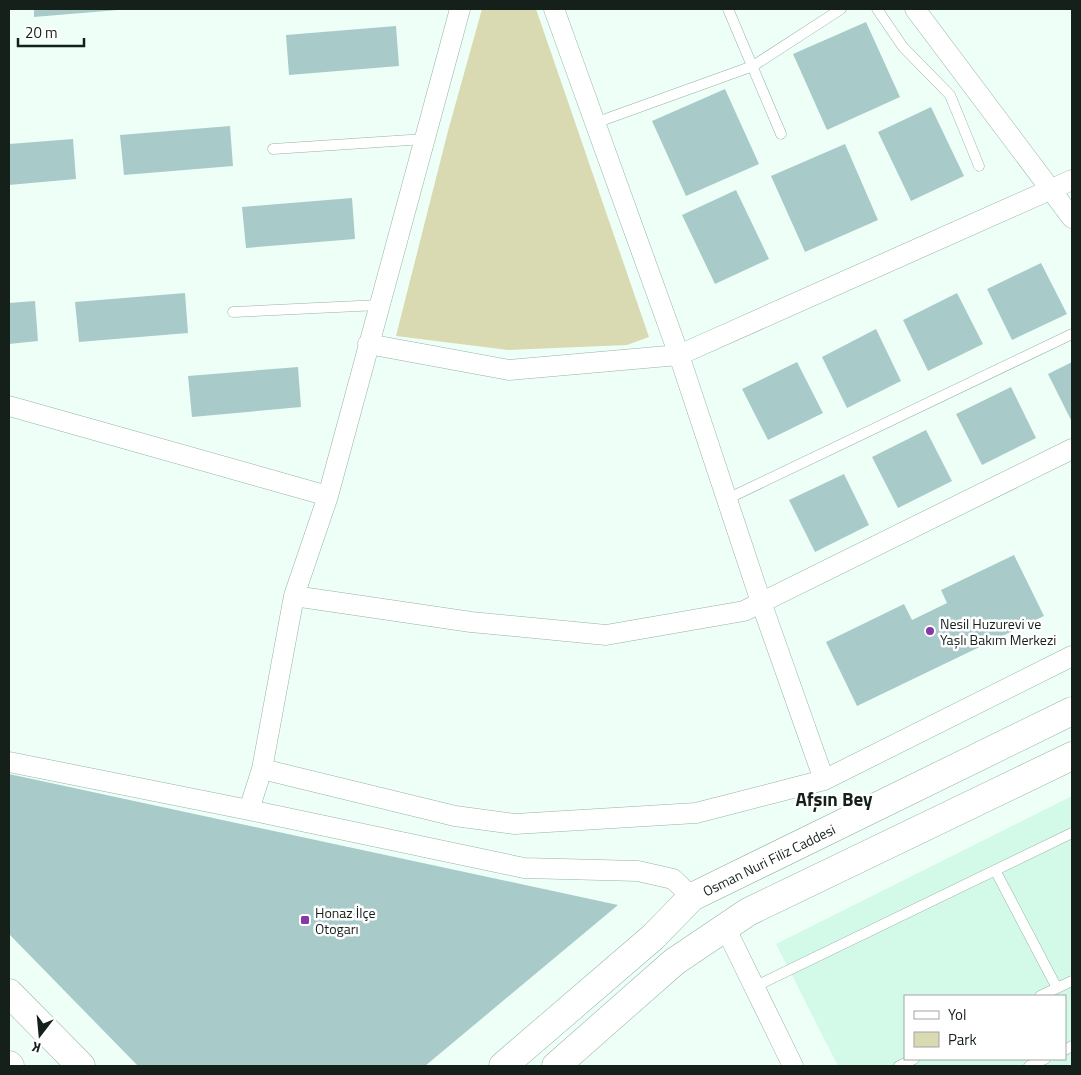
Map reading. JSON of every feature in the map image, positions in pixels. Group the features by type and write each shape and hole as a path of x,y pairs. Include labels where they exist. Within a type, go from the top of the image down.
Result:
{"street":[{"path":"249,810 262,769 294,596 328,496 460,9"},
{"path":"554,9 679,355 761,602 824,780"},
{"path":"915,9 1072,218"},
{"path":"368,344 509,370 679,355 1072,180"},
{"path":"9,406 328,496"},
{"path":"294,596 471,622 606,635 744,611 1072,449"},
{"path":"262,769 455,816 515,824 696,813 824,780 1072,656"},
{"name":"Osman Nuri Filiz Caddesi","path":"503,1066 653,937 692,897 1072,711"},
{"path":"556,1066 674,962 748,912 1072,756"},
{"path":"9,762 524,868 638,871 672,879 692,897"},
{"path":"725,927 793,1066"},
{"path":"9,993 81,1066"}],"lane":[{"path":"728,9 781,134"},
{"path":"595,123 753,66 841,9"},
{"path":"878,9 903,48 950,95 979,166"},
{"path":"273,149 424,139"},
{"path":"233,312 379,305"},
{"path":"726,499 1072,334"},
{"path":"754,987 1072,833"},
{"path":"994,870 1057,988"},
{"path":"1042,995 1072,981"},
{"path":"898,1066 912,1060"},
{"path":"1029,1066 1043,1060"}],"shaded area":[{"path":"1072,796 1072,1066 838,1066 776,944"}],"green space":[{"path":"482,9 536,9 649,337 627,345 508,350 396,336 448,131"}],"building":[{"path":"34,9 118,9 118,10 34,17"},
{"path":"866,22 900,97 827,130 793,54"},
{"path":"396,26 399,66 289,75 286,35"},
{"path":"725,89 759,164 686,196 652,121"},
{"path":"931,107 964,176 911,201 878,132"},
{"path":"230,126 233,166 124,175 120,135"},
{"path":"73,139 76,179 9,185 9,144"},
{"path":"845,144 878,220 805,252 771,176"},
{"path":"736,190 769,259 715,284 682,215"},
{"path":"352,198 355,239 246,248 242,207"},
{"path":"1041,263 1067,314 1012,340 987,289"},
{"path":"185,293 188,333 79,342 75,302"},
{"path":"957,293 983,344 928,371 903,320"},
{"path":"35,301 38,341 9,344 9,303"},
{"path":"876,329 901,381 847,408 822,357"},
{"path":"797,362 823,413 768,440 742,389"},
{"path":"1072,362 1072,422 1048,374"},
{"path":"298,367 301,407 192,417 188,376"},
{"path":"1011,387 1036,438 982,465 956,414"},
{"path":"926,430 952,481 898,508 872,457"},
{"path":"844,474 869,525 815,552 789,500"},
{"name":"Nesil Huzurevi ve Yaşlı Bakım Merkezi","path":"1014,555 1044,616 857,706 826,642 904,604 912,620 947,603 941,590"},
{"name":"Honaz İlçe Otogarı","path":"9,774 618,905 425,1066 138,1066 9,934"}],"place":[{"name":"Nesil Huzurevi ve Yaşlı Bakım Merkezi","path":"930,631"},
{"name":"Honaz İlçe Otogarı","path":"305,920"}],"district":[{"name":"Afşın Bey","path":"834,798"}]}
